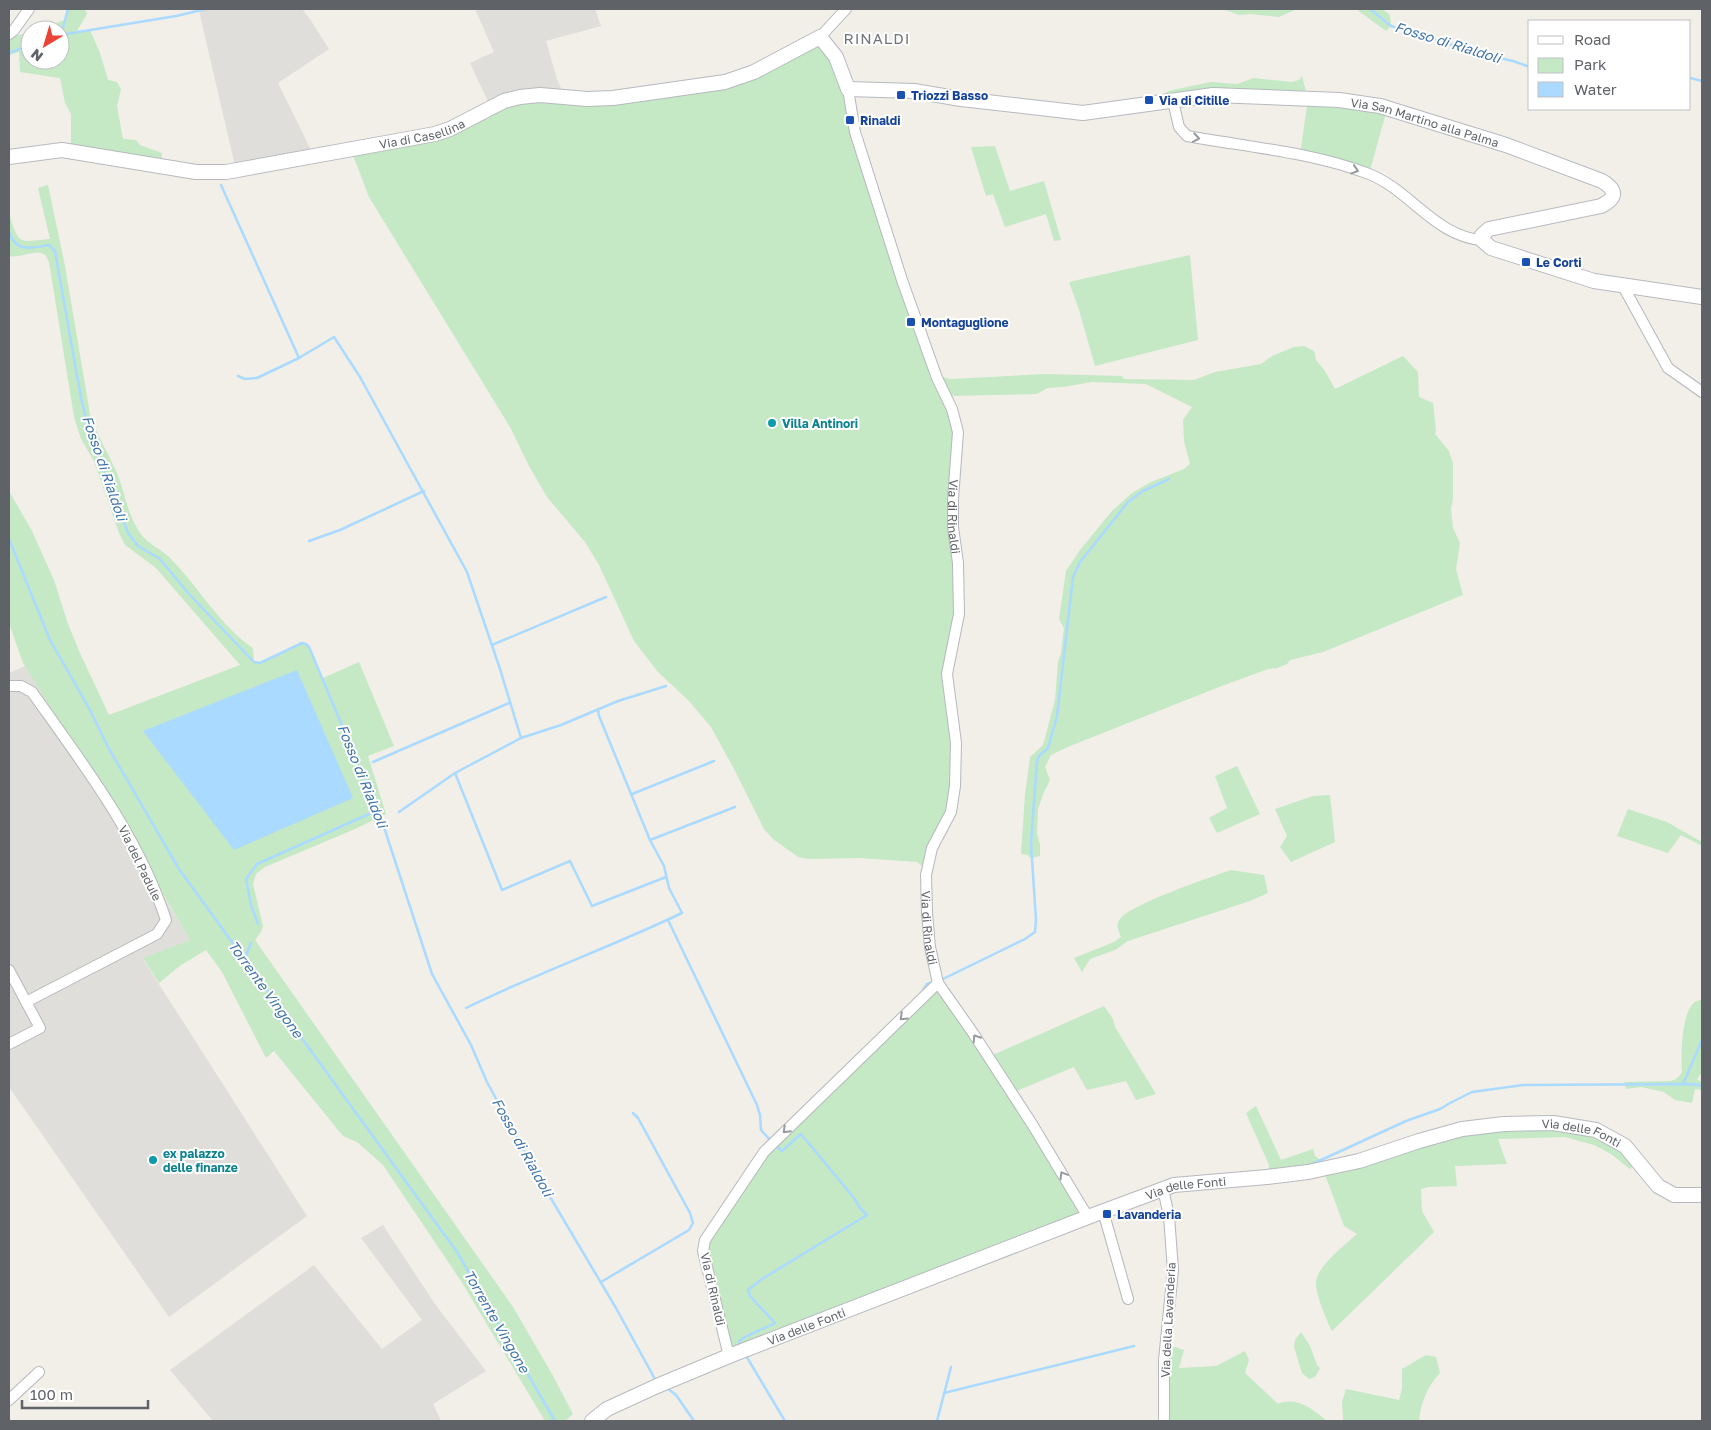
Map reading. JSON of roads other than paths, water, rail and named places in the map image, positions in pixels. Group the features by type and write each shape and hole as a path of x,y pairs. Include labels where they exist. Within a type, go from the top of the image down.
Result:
{"street":[{"path":"9,34 29,9"},
{"path":"820,37 846,9"},
{"name":"Via di Rinaldi","path":"820,37 836,57 848,89 855,132 902,280 937,378 952,409 958,432 953,527 958,563 959,614 947,674 956,743 955,786 950,812 932,848 926,875 926,913 930,947 938,983 1027,1117 1088,1217"},
{"name":"Via di Casellina","path":"9,157 62,150 196,172 231,171 435,134 450,129 504,102 520,97 540,94 587,99 613,98 726,82 754,72 820,37"},
{"name":"Via San Martino alla Palma","path":"848,89 914,91 961,99 1083,113 1213,95 1339,100 1380,106 1506,145 1602,181 1610,186 1613,191 1613,198 1601,206 1489,229 1482,236 1482,240"},
{"path":"1173,101 1179,127 1187,136 1300,156 1372,175 1388,184 1444,227 1472,240 1482,240 1491,248 1594,281 1702,297"},
{"path":"1623,286 1668,368 1702,392"},
{"name":"Via del Padule","path":"9,686 21,686 32,692 107,798 156,890 166,920 157,934 26,1002"},
{"path":"9,970 40,1028 9,1044"},
{"name":"Via di Rinaldi","path":"729,1356 703,1251 705,1240 764,1152 938,983"},
{"name":"Via delle Fonti","path":"592,1421 607,1409 729,1356 1088,1217 1174,1186 1267,1178 1316,1170 1359,1161 1462,1129 1504,1124 1553,1123 1596,1130 1625,1146 1658,1186 1674,1195 1702,1195"},
{"name":"Via della Lavanderia","path":"1164,1189 1169,1216 1173,1270 1164,1360 1164,1421"},
{"path":"1103,1212 1128,1299"},
{"path":"9,1400 39,1372"}],"water":[{"path":"297,670 353,798 234,850 143,731"}],"waterway":[{"path":"65,20 68,9"},
{"name":"Fosso di Rialdoli","path":"70,33 176,16 206,9"},
{"name":"Fosso di Rialdoli","path":"1370,9 1391,26 1528,66"},
{"name":"Fosso di Rialdoli","path":"9,53 20,49"},
{"name":"Fosso di Rialdoli","path":"1691,78 1702,81"},
{"path":"221,185 299,358"},
{"name":"Fosso di Rialdoli","path":"9,232 12,239 20,246 30,248 49,245 55,251 81,398 88,427 128,533 138,546 160,559 189,594 254,662 260,663 302,643 309,647 381,818 432,974 471,1045 487,1082 540,1180 616,1308 656,1381"},
{"path":"238,376 245,379 257,378 299,358 334,337 360,377 467,572 521,738"},
{"path":"941,980 1025,939 1035,932 1036,920 1031,844 1037,761 1039,756 1048,748 1057,716 1073,577 1080,562 1128,502 1143,491 1169,479"},
{"path":"309,541 340,530 424,491"},
{"name":"Torrente Vingone","path":"9,539 50,640 90,710 108,747 179,869 457,1252 555,1421"},
{"path":"492,645 606,597"},
{"path":"399,812 455,773 521,738 561,725 618,701 666,686"},
{"path":"373,762 509,703"},
{"path":"466,1008 682,913 669,888 664,866 650,840 598,710"},
{"path":"632,794 714,761"},
{"path":"455,773 502,890 570,861 592,906 666,877"},
{"path":"650,840 735,807"},
{"path":"258,924 251,905 246,879 257,864 378,810"},
{"path":"668,920 757,1105 761,1130 771,1141"},
{"path":"245,958 251,943"},
{"path":"922,992 927,984 936,981"},
{"path":"1683,1084 1702,1040"},
{"path":"1308,1166 1406,1121 1440,1109 1472,1092 1523,1085 1693,1084 1702,1086"},
{"path":"601,1282 689,1230 693,1223 690,1213 638,1118 633,1113"},
{"path":"741,1347 739,1341 775,1323 750,1296 748,1290 762,1279 867,1215 801,1134 782,1151 775,1145"},
{"path":"944,1393 1134,1346"},
{"path":"745,1354 785,1421"},
{"path":"937,1421 951,1367"},
{"name":"Fosso di Rialdoli","path":"667,1388 676,1395 694,1421"}],"place":[{"name":"Triozzi Basso","path":"901,95"},
{"name":"Via di Citille","path":"1149,100"},
{"name":"Rinaldi","path":"850,120"},
{"name":"Le Corti","path":"1526,262"},
{"name":"Montaguglione","path":"911,322"},
{"name":"Villa Antinori","path":"772,423"},
{"name":"ex palazzo delle finanze","path":"153,1160"},
{"name":"Lavanderia","path":"1107,1214"}],"district":[{"name":"RINALDI","path":"877,38"}]}
